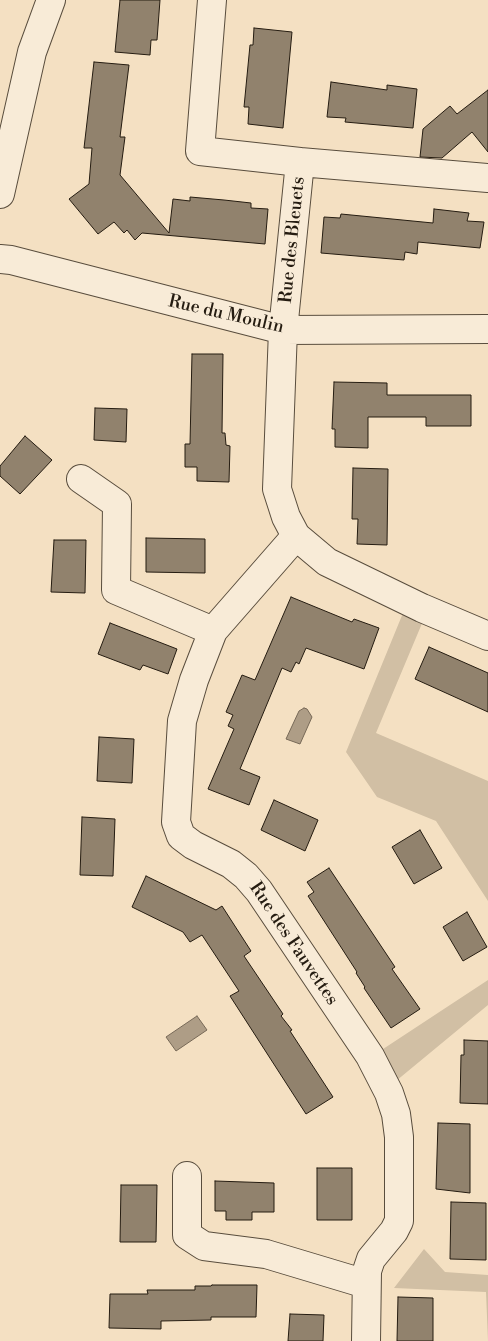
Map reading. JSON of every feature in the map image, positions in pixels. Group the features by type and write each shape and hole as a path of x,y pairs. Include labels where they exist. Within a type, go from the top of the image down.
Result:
{"street":[{"path":"0,194 32,52 52,0"},
{"name":"Rue des Bleuets","path":"212,0 200,152 300,162 283,330 277,489 286,517 296,536"},
{"path":"300,162 488,178"},
{"name":"Rue du Moulin","path":"0,260 11,260 283,330 488,329"},
{"path":"81,479 117,504 116,590 213,631"},
{"path":"296,536 327,562 422,608 488,636"},
{"name":"Rue des Fauvettes","path":"296,536 213,631 194,680 182,721 176,822 181,836 193,845 231,864 246,876 259,891 370,1056 389,1093 396,1114 399,1137 399,1221 394,1231 372,1258 366,1284 366,1341"},
{"path":"187,1176 187,1235 204,1246 266,1254 366,1284"}],"shaded area":[{"path":"403,613 423,621 376,733 488,781 488,901 436,821 377,797 346,752"},
{"path":"304,708 307,709 312,717 300,744 286,739 299,711"},
{"path":"488,980 488,1005 396,1081 377,1053"},
{"path":"197,1016 207,1030 176,1051 166,1037"},
{"path":"424,1249 445,1272 488,1275 488,1341 486,1292 394,1288"}],"building":[{"path":"120,0 160,0 157,40 151,40 150,55 115,52"},
{"path":"254,28 292,32 283,128 248,124 249,107 244,107 250,45 253,45"},
{"path":"94,62 129,65 120,137 125,137 120,175 169,233 173,199 190,201 190,197 251,203 251,208 268,209 265,244 142,233 135,240 127,230 124,233 114,222 98,234 69,199 89,184 92,148 84,148"},
{"path":"331,82 387,90 387,85 417,89 413,128 345,122 346,118 327,117"},
{"path":"488,90 488,152 472,132 442,158 420,157 423,129 450,106 457,114"},
{"path":"434,209 469,213 467,221 484,222 480,248 418,242 417,254 405,252 404,260 321,253 324,217 340,218 341,214 433,223"},
{"path":"192,354 223,354 222,433 225,433 226,445 230,446 229,482 197,481 197,467 185,467 185,444 190,444"},
{"path":"334,382 387,383 387,395 471,395 471,426 426,426 426,417 368,417 368,448 335,447 335,429 332,429"},
{"path":"95,408 127,409 126,442 94,440"},
{"path":"25,436 52,460 20,494 0,476 0,466"},
{"path":"353,468 388,469 387,545 357,544 358,519 352,519"},
{"path":"146,538 205,539 205,573 146,572"},
{"path":"54,540 86,540 85,593 51,592"},
{"path":"291,597 352,622 354,619 379,628 364,669 306,648 299,664 296,662 291,672 282,668 240,769 260,777 249,805 208,789 234,729 228,726 233,715 226,712 242,675 255,680"},
{"path":"110,623 177,649 168,674 143,665 140,670 98,654"},
{"path":"429,647 488,673 488,712 415,679"},
{"path":"99,737 134,739 132,783 97,781"},
{"path":"274,800 318,820 305,851 261,830"},
{"path":"82,817 115,819 113,876 80,875"},
{"path":"420,830 442,868 414,884 392,847"},
{"path":"329,868 395,967 392,969 420,1009 391,1028 364,988 357,972 308,896 314,892 307,882"},
{"path":"146,876 216,910 222,906 251,951 244,956 283,1014 281,1016 292,1030 290,1031 333,1097 306,1114 230,996 239,991 202,935 190,942 183,932 132,907"},
{"path":"467,912 487,947 463,961 443,927"},
{"path":"464,1040 488,1041 488,1104 460,1103 461,1055 464,1055"},
{"path":"438,1123 470,1124 470,1193 436,1189"},
{"path":"317,1168 352,1168 352,1220 317,1220"},
{"path":"215,1181 274,1183 274,1212 252,1212 252,1220 226,1220 226,1211 215,1211"},
{"path":"121,1185 157,1185 156,1242 120,1242"},
{"path":"451,1202 486,1203 486,1260 450,1259"},
{"path":"257,1285 256,1317 211,1317 211,1320 161,1321 161,1329 109,1328 110,1294 148,1294 147,1290 195,1290 195,1286"},
{"path":"398,1297 433,1298 433,1341 397,1341"},
{"path":"290,1314 324,1315 323,1341 288,1341"}]}
